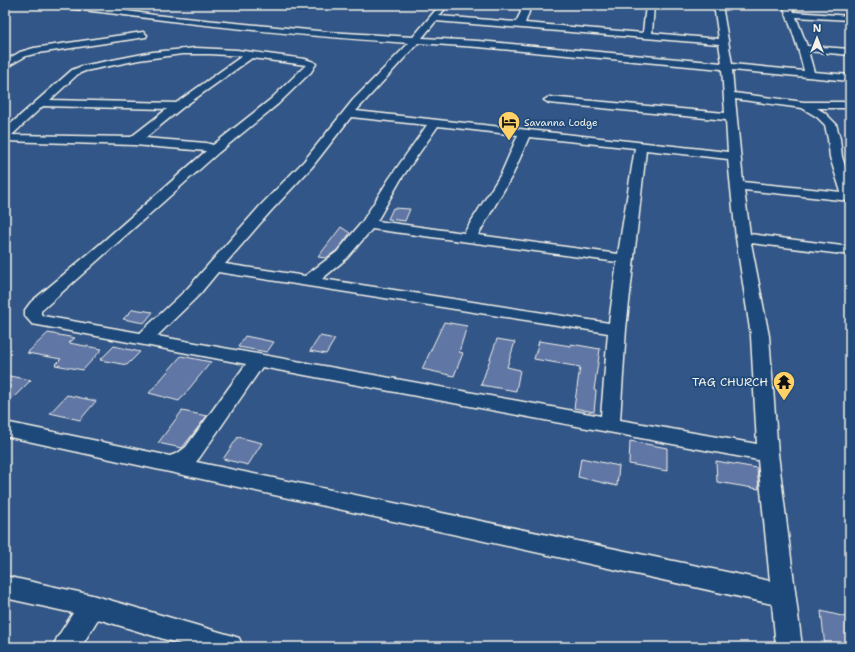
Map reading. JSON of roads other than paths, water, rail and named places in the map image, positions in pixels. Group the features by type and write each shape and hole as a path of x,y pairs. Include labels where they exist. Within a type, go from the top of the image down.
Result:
{"street":[{"path":"54,5 72,5 154,17 267,29 486,45 810,74 847,78 848,88"},
{"path":"143,340 193,292 265,209 308,164 357,102 372,88 416,40 444,5"},
{"path":"522,25 520,22 526,12 523,5"},
{"path":"647,35 650,5"},
{"path":"718,5 727,66 734,156 743,238 760,336 768,454 789,647"},
{"path":"787,5 789,14 803,48 810,74"},
{"path":"789,14 850,18"},
{"path":"434,18 723,42"},
{"path":"5,65 23,54 32,51 143,35"},
{"path":"803,48 850,52"},
{"path":"5,135 39,103 77,71 82,69 184,51 215,51 305,62 311,65 308,70 276,102 214,150 208,157 33,310 33,316 38,320 143,340 768,454"},
{"path":"134,141 178,106 250,55"},
{"path":"729,95 804,105 850,105"},
{"path":"549,100 731,117"},
{"path":"39,103 178,106"},
{"path":"738,185 850,197 842,156 834,139 830,124 826,118 804,105"},
{"path":"348,113 734,156"},
{"path":"309,281 342,255 368,224 395,179 435,122"},
{"path":"469,237 507,174 525,133"},
{"path":"5,138 134,141 206,147 214,150"},
{"path":"610,425 617,329 640,146"},
{"path":"368,224 625,258"},
{"path":"743,238 850,251"},
{"path":"215,267 617,329"},
{"path":"172,464 185,458 193,452 257,361"},
{"path":"5,429 783,595"},
{"path":"5,587 92,606 230,647"},
{"path":"66,647 92,606"}],"place":[{"name":"Savanna Lodge","path":"509,142"},
{"name":"TAG CHURCH","path":"784,402"}]}
